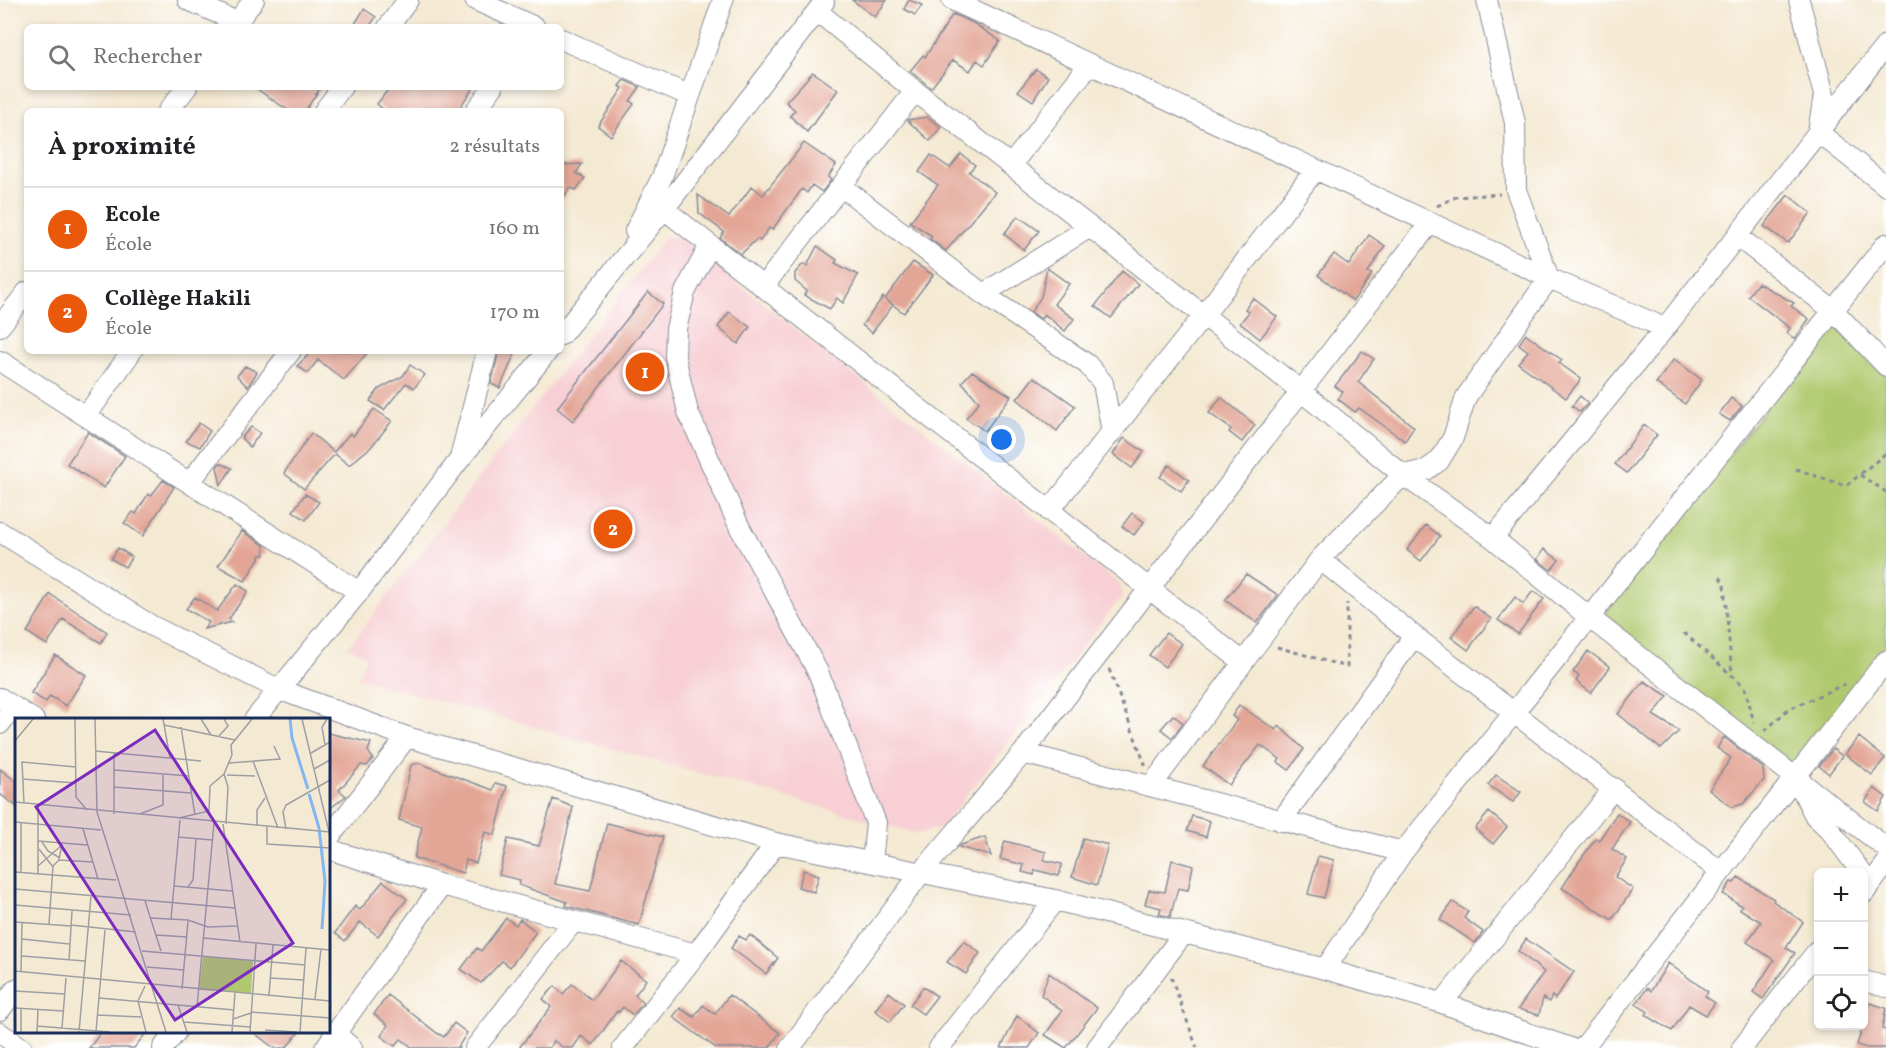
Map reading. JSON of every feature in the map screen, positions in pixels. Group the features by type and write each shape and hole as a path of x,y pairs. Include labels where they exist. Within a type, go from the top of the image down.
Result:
{"street":[{"path":"189,0 235,24 254,0"},
{"path":"390,24 408,0"},
{"path":"475,0 528,24"},
{"path":"619,263 662,177 688,95 723,0"},
{"path":"952,0 1425,221 1665,328"},
{"path":"1487,0 1515,123 1516,190 1549,278"},
{"path":"1799,0 1824,95 1818,132"},
{"path":"564,331 664,209 822,5 915,91 1301,391 1403,475 1493,538 1590,618 1886,848"},
{"path":"564,40 688,95"},
{"path":"1493,538 1665,328 1886,45"},
{"path":"1011,165 1089,65"},
{"path":"170,108 185,90"},
{"path":"326,108 340,90"},
{"path":"477,108 492,90"},
{"path":"763,287 915,91"},
{"path":"1818,132 1886,186"},
{"path":"1049,511 1315,170"},
{"path":"841,186 983,294 1087,364 1098,375 1105,391 1112,432"},
{"path":"664,209 1243,662"},
{"path":"790,1048 921,873 1023,753 1149,590 1301,391 1425,221"},
{"path":"983,294 1090,227"},
{"path":"1737,236 1835,312 1886,366"},
{"path":"1325,969 1403,852 1835,312 1886,244"},
{"path":"710,245 686,292 676,329 675,357 688,412 739,526 818,672 876,823 872,862"},
{"path":"1152,785 1320,560 1403,475 1426,470 1439,461 1453,438 1466,397 1549,278"},
{"path":"0,326 24,296"},
{"path":"87,415 130,354"},
{"path":"190,482 289,354"},
{"path":"460,459 486,354"},
{"path":"256,718 546,354"},
{"path":"0,360 358,592"},
{"path":"0,532 152,626 278,689 407,737 776,843 1055,900 1325,969 1442,1003 1570,1048"},
{"path":"1320,560 1414,636 1721,872"},
{"path":"1281,820 1414,636"},
{"path":"1583,1048 1886,661"},
{"path":"0,724 7,702 31,718"},
{"path":"330,836 407,737"},
{"path":"1023,753 1403,852"},
{"path":"1795,777 1815,816 1830,830 1857,868"},
{"path":"1442,1003 1614,788"},
{"path":"623,1048 696,954 776,843"},
{"path":"330,850 442,885 696,954"},
{"path":"1868,888 1886,864"},
{"path":"340,1044 442,885"},
{"path":"939,1048 1055,900"},
{"path":"475,1048 573,922"},
{"path":"1097,1048 1184,933"},
{"path":"1742,1048 1814,962"},
{"path":"1868,982 1886,987"},
{"path":"0,1010 15,990"},
{"path":"0,1033 22,1048"},
{"path":"163,1048 175,1033"}],"path":[{"path":"1425,221 1435,207 1456,197 1491,196 1516,190"},
{"path":"1797,469 1846,486 1886,453"},
{"path":"1860,476 1886,492"},
{"path":"1720,577 1724,584 1732,676"},
{"path":"1270,647 1281,647 1347,667 1347,596"},
{"path":"1684,633 1745,687 1761,751"},
{"path":"1101,652 1133,728 1152,785"},
{"path":"1761,751 1765,728 1787,710 1850,682"},
{"path":"1165,959 1184,1018 1197,1048"}],"shaded area":[{"path":"665,237 679,237 1120,584 1123,595 942,827 918,834 358,678 366,656 348,647"}],"green space":[{"path":"1834,321 1886,360 1886,650 1794,771 1602,617"}],"building":[{"path":"852,0 887,0 875,17"},
{"path":"909,0 922,5 915,15 904,9"},
{"path":"364,9 376,17 371,24 355,24"},
{"path":"953,14 973,23 1000,41 984,65 977,60 970,71 953,60 931,88 910,71 923,55 925,57"},
{"path":"1036,69 1048,77 1033,101 1018,91"},
{"path":"813,72 838,90 807,132 790,116 795,110 786,102"},
{"path":"624,80 640,87 630,101 634,104 611,136 598,126 623,88 619,86"},
{"path":"258,90 319,90 307,108 285,108"},
{"path":"388,90 472,90 459,108 382,108 377,104"},
{"path":"927,117 941,127 930,141 907,120"},
{"path":"804,143 836,165 828,177 831,180 822,192 812,185 807,193 802,189 772,230 769,228 760,241 757,239 741,254 720,238 724,232 699,213 698,195 729,217 752,186 763,195"},
{"path":"961,154 975,165 969,172 995,192 946,251 930,239 932,236 910,222 938,185 919,172 931,155 950,168"},
{"path":"582,164 576,173 585,178 576,190 570,188 564,197 564,165"},
{"path":"1788,195 1811,213 1788,243 1764,226"},
{"path":"1018,216 1039,231 1024,250 1004,234"},
{"path":"1369,235 1385,246 1368,272 1372,274 1353,301 1318,275 1334,254 1349,265"},
{"path":"817,246 837,260 835,263 858,275 843,303 837,298 830,309 804,295 807,291 795,281 795,273 803,264 807,266"},
{"path":"913,262 933,275 904,313 885,299"},
{"path":"1047,268 1069,284 1054,304 1074,319 1065,331 1044,314 1041,319 1031,312 1041,297"},
{"path":"1122,271 1138,284 1111,318 1095,306"},
{"path":"1758,283 1794,303 1791,306 1809,319 1795,339 1787,333 1790,328 1748,296"},
{"path":"648,292 663,304 573,421 557,408"},
{"path":"883,297 893,305 872,333 862,325"},
{"path":"1253,298 1277,317 1260,339 1240,323 1249,312 1245,309"},
{"path":"729,312 750,327 738,344 718,327"},
{"path":"1526,334 1562,360 1559,363 1581,379 1566,398 1518,363 1528,351 1519,344"},
{"path":"1362,351 1374,359 1358,382 1414,427 1405,441 1359,408 1355,412 1338,399 1343,392 1335,386"},
{"path":"309,354 366,354 344,380 318,360 308,373 297,366"},
{"path":"498,354 515,354 500,388 491,384"},
{"path":"1674,359 1702,380 1685,404 1656,383"},
{"path":"410,365 425,375 414,388 406,383 384,410 370,401 379,389 403,376"},
{"path":"245,366 257,372 248,387 237,376"},
{"path":"972,371 1011,396 985,431 966,418 979,402 962,382"},
{"path":"1034,377 1075,406 1057,431 1017,399"},
{"path":"1580,396 1588,403 1580,412 1572,406"},
{"path":"1221,397 1255,425 1242,442 1229,432 1231,429 1209,413"},
{"path":"1731,398 1742,406 1730,421 1719,414"},
{"path":"374,409 392,421 371,447 349,465 335,454 304,489 284,473 311,433 334,452 350,433 353,436"},
{"path":"199,423 210,431 200,447 186,441"},
{"path":"1644,425 1657,435 1627,473 1615,464"},
{"path":"251,427 260,433 250,447 241,438"},
{"path":"88,432 125,456 104,488 67,464"},
{"path":"1124,438 1144,452 1132,468 1113,454"},
{"path":"220,463 232,468 221,485 217,467"},
{"path":"1169,465 1189,480 1181,491 1160,477"},
{"path":"163,480 174,487 143,536 124,523 133,512 136,514 148,494 151,496"},
{"path":"305,494 319,502 306,520 293,511"},
{"path":"1132,513 1144,522 1134,535 1122,526"},
{"path":"1426,525 1440,536 1421,561 1407,550"},
{"path":"242,531 264,545 265,555 261,555 245,581 218,566"},
{"path":"118,548 132,557 125,567 111,559"},
{"path":"1544,549 1559,560 1551,570 1537,559"},
{"path":"1246,574 1278,595 1257,623 1225,600"},
{"path":"237,584 248,591 229,619 232,622 204,629 209,622 186,609 195,597 217,611"},
{"path":"1533,591 1544,599 1518,634 1498,620 1515,597 1523,604"},
{"path":"50,594 107,632 101,643 63,619 47,645 27,632"},
{"path":"1474,606 1491,619 1468,650 1451,637"},
{"path":"1166,633 1182,644 1165,667 1149,655"},
{"path":"1588,651 1610,667 1591,693 1576,681 1579,676 1573,672"},
{"path":"55,655 86,675 66,706 50,696 46,702 31,693"},
{"path":"1644,681 1668,696 1653,715 1679,731 1661,749 1618,714"},
{"path":"1239,705 1276,730 1279,726 1304,749 1289,770 1278,762 1280,759 1260,745 1229,785 1203,766 1237,720 1232,716"},
{"path":"1173,715 1183,723 1172,738 1161,729"},
{"path":"330,733 371,743 368,751 373,759 367,766 361,765 339,790 346,796 330,808"},
{"path":"1724,737 1763,768 1764,780 1743,804 1732,807 1709,790 1731,758 1717,748"},
{"path":"1859,737 1885,758 1872,775 1845,754"},
{"path":"1833,749 1842,756 1829,774 1819,766"},
{"path":"419,763 493,790 495,783 507,786 495,835 485,832 476,863 466,860 463,873 414,858 422,827 399,820 411,765"},
{"path":"0,769 15,780 15,805 0,794"},
{"path":"1496,775 1521,792 1513,802 1488,785"},
{"path":"1874,788 1886,797 1878,811 1865,802"},
{"path":"553,799 573,807 555,884 590,891 607,823 663,837 639,925 566,906 567,902 519,885 520,880 499,875 508,839 539,846"},
{"path":"1489,812 1507,827 1493,844 1475,829"},
{"path":"1617,813 1630,822 1612,849 1627,859 1615,877 1633,889 1612,920 1562,888 1596,838 1599,840"},
{"path":"1192,816 1210,821 1206,837 1187,831"},
{"path":"985,837 991,856 959,847 961,845"},
{"path":"1083,838 1108,845 1097,885 1072,877"},
{"path":"1005,841 1046,852 1044,860 1062,864 1059,876 1035,870 1034,875 1022,872 1024,865 1000,859"},
{"path":"1318,856 1334,860 1324,898 1308,894"},
{"path":"1172,860 1193,866 1188,890 1178,888 1170,917 1159,914 1161,908 1145,904 1149,890 1165,892"},
{"path":"804,870 819,875 814,892 798,887"},
{"path":"1738,877 1774,899 1773,901 1803,922 1786,948 1795,953 1763,999 1753,992 1774,960 1747,942 1761,922 1740,909 1742,906 1723,894 1731,882 1734,883"},
{"path":"383,881 407,899 378,936 360,922 345,941 335,933 355,906 360,910"},
{"path":"1453,902 1468,912 1464,918 1483,932 1475,943 1440,920"},
{"path":"506,918 516,925 520,919 536,932 510,967 502,961 481,983 461,969 477,948 481,951"},
{"path":"750,935 778,958 766,974 731,948 739,936 746,940"},
{"path":"1526,939 1574,972 1555,999 1552,996 1549,1002 1543,998 1539,1015 1518,1009 1544,972 1518,951"},
{"path":"964,941 980,953 966,974 947,962"},
{"path":"621,961 646,980 635,995 643,1003 633,1015 623,1007 619,1012 617,1011 593,1045 581,1036 573,1048 564,1048 554,1041 549,1048 519,1048 551,1007 543,999 555,986 563,994 572,984 592,1000"},
{"path":"1668,963 1708,992 1705,996 1715,1003 1706,1015 1689,1005 1672,1031 1646,1015 1648,1012 1636,1004 1647,988 1651,991"},
{"path":"1049,973 1097,1008 1066,1048 1045,1035 1062,1011 1041,995"},
{"path":"923,987 937,996 923,1014 910,1005"},
{"path":"889,992 904,1004 890,1022 875,1010"},
{"path":"388,995 444,1037 454,1023 467,1033 458,1047 460,1048 413,1048 401,1039 395,1046 381,1036 388,1025 374,1014"},
{"path":"729,995 780,1033 769,1048 716,1048 673,1017 680,1008 694,1017 703,1005 715,1014"},
{"path":"1870,1003 1886,1008 1882,1029 1886,1030 1886,1048 1867,1048 1857,1045 1862,1030 1868,1030"},
{"path":"1017,1016 1039,1033 1029,1048 1001,1048"},
{"path":"100,1033 146,1033 134,1048 89,1048"},
{"path":"254,1033 298,1033 286,1048 274,1048"}],"place":[{"name":"Ecole","path":"645,372"},
{"name":"Collège Hakili","path":"613,529"}]}
